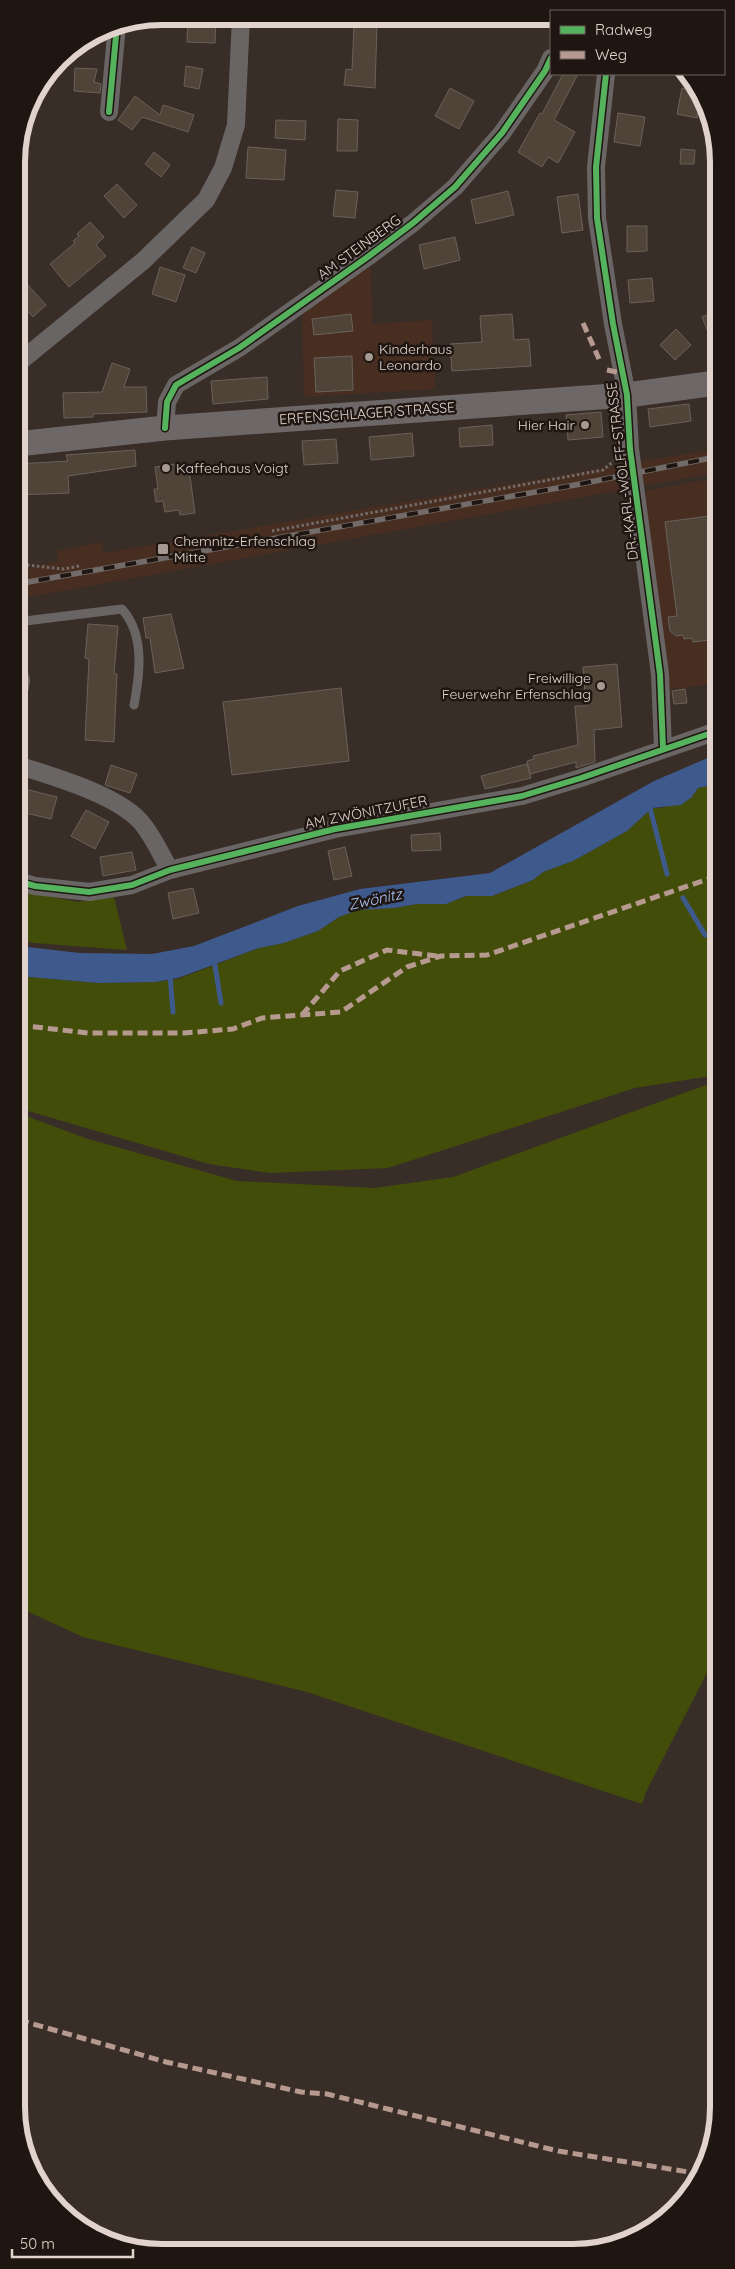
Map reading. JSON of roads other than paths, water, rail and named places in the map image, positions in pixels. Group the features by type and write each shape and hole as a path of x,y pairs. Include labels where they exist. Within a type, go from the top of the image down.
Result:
{"main road":[{"name":"ERFENSCHLAGER STRASSE","path":"25,443 164,428 627,395 710,384"}],"street":[{"path":"25,357 143,261 206,200 223,168 236,125 241,25"},
{"path":"108,112 116,33"},
{"name":"AM STEINBERG","path":"164,428 167,402 176,386 239,348 369,256 414,223 455,188 502,133 550,60"},
{"name":"DR.-KARL-WOLFF-STRASSE","path":"606,75 596,167 597,218 613,324 627,395 630,449 660,674 663,748"},
{"name":"AM ZWÖNITZUFER","path":"25,883 35,886 89,892 132,885 170,870 335,829 522,796 581,778 710,733"},
{"path":"25,768 57,778 122,805 140,821 170,870"}],"lane":[{"path":"25,621 122,609 131,620 138,646 140,676 134,705"}],"water":[{"name":"Zwönitz","path":"710,757 710,785 698,788 692,797 681,805 652,808 627,831 573,861 543,872 533,880 492,896 466,896 446,904 417,904 394,908 358,910 339,917 318,931 284,943 259,948 178,978 156,982 98,983 25,977 25,947 80,953 152,954 194,946 298,906 360,889 490,873 654,781"}],"waterway":[{"path":"649,804 667,874"},
{"path":"683,898 705,935"},
{"path":"214,959 221,1003"},
{"path":"170,975 173,1012"}],"railway":[{"path":"25,583 575,485 710,458"}],"place":[{"name":"Kinderhaus Leonardo","path":"369,357"},
{"name":"Hier Hair","path":"585,425"},
{"name":"Kaffeehaus Voigt","path":"166,468"},
{"name":"Chemnitz-Erfenschlag Mitte","path":"163,549"},
{"name":"Freiwillige Feuerwehr Erfenschlag","path":"601,686"}]}
